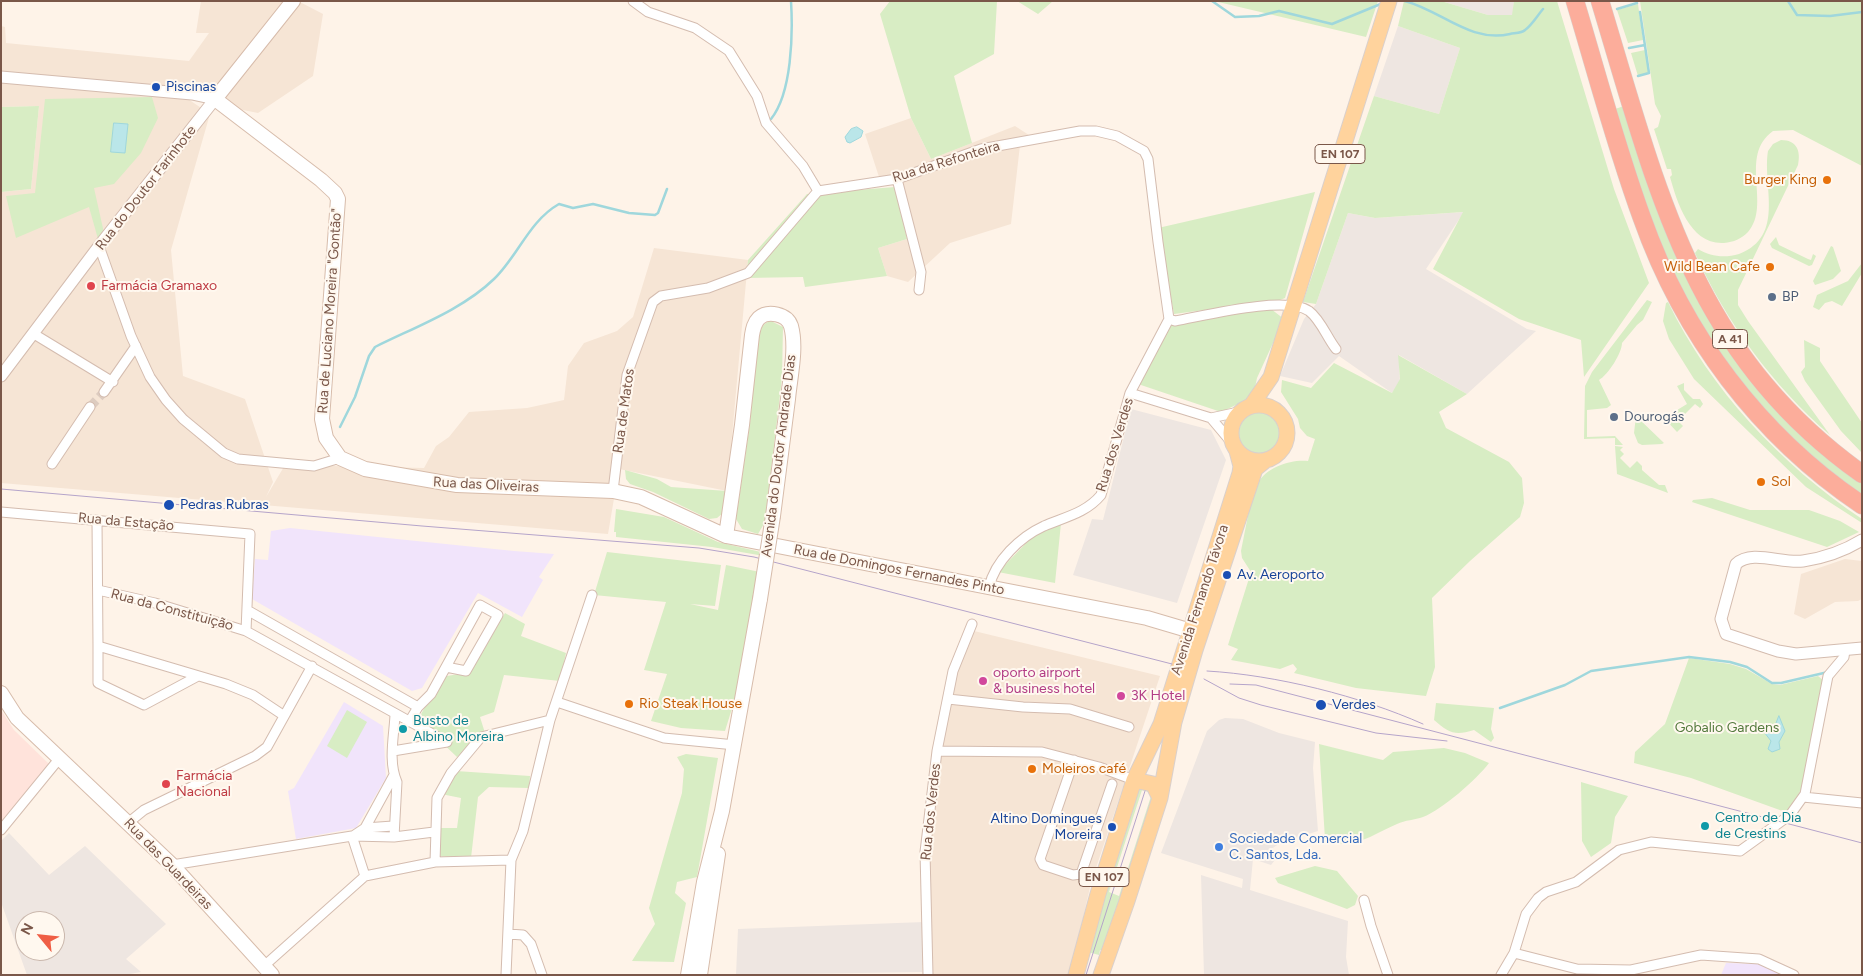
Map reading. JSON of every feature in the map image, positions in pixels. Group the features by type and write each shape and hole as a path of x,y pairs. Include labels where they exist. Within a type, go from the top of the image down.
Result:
{"highway":[{"name":"A 41","path":"1575,1 1642,219 1682,307 1719,366 1763,420 1815,470 1862,505"},
{"name":"A 41","path":"1600,1 1662,201 1686,261 1702,293 1739,352 1774,396 1811,433 1862,474"}],"main road":[{"name":"Rua do Doutor Farinhote","path":"215,99 293,1"},
{"name":"EN 107","path":"1235,447 1232,425 1270,377 1389,1"},
{"name":"Rua de Luciano Moreira \"Gontão\"","path":"215,99 328,185 338,199 322,419 326,438 340,458"},
{"name":"Avenida do Doutor Andrade Dias","path":"688,975 704,882 722,811 735,745 773,516 790,376 792,339 791,325 780,315 771,314 760,317 754,325 726,536"},
{"name":"EN 107","path":"1266,460 1278,454 1286,438 1286,428 1277,412 1270,377"},
{"path":"1247,408 1260,405 1277,412"},
{"path":"1235,447 1252,461 1266,460"},
{"name":"Avenida Fernando Távora","path":"1101,975 1160,798 1170,740 1196,632 1240,473 1241,466 1235,447"},
{"name":"Rua das Oliveiras","path":"340,458 365,469 440,484 613,491"},
{"name":"Avenida Fernando Távora","path":"1076,975 1098,894 1134,780 1161,724 1255,469 1266,460"},
{"name":"Rua de Domingos Fernandes Pinto","path":"613,491 641,497 726,536 1147,618 1196,632"},
{"path":"1,693 16,718 59,759"},
{"name":"Rua das Guardeiras","path":"59,759 172,865 268,971"},
{"path":"1134,780 1153,784 1160,798"},
{"name":"Avenida do Doutor Andrade Dias","path":"700,975 715,885 722,811"}],"street":[{"path":"633,1 648,12 695,28 729,51 756,96 766,123 802,166 818,191"},
{"path":"1,77 192,94 215,99"},
{"name":"Rua do Doutor Farinhote","path":"1,376 99,246 215,99"},
{"name":"Rua da Refonteira","path":"818,191 897,179 990,146 1080,131 1096,131 1118,136 1144,151 1148,159 1169,319"},
{"path":"897,179 921,272 920,290"},
{"name":"Rua de Matos","path":"613,491 627,376 654,302 661,296 708,288 748,273 818,191"},
{"path":"99,246 136,346 150,377 166,400 184,419 224,453 238,459 314,466 340,458"},
{"path":"1169,319 1175,321 1264,306 1292,306 1307,309 1314,315 1336,349"},
{"name":"Rua dos Verdes","path":"989,587 992,574 1023,539 1043,526 1089,508 1101,496 1130,393 1169,319"},
{"path":"34,334 112,382"},
{"path":"104,392 136,346"},
{"path":"1130,393 1211,418 1247,408"},
{"path":"52,464 90,407"},
{"path":"1211,418 1235,447"},
{"name":"Rua da Estação","path":"1,512 250,534 247,610"},
{"path":"98,520 98,683 144,705 198,676"},
{"path":"1862,540 1823,557 1801,561 1742,558 1736,564 1721,619 1723,630 1731,637 1778,651 1809,654 1862,648"},
{"name":"Rua da Constituição","path":"98,590 155,603 246,631 447,742 393,752"},
{"path":"506,975 511,860 523,831 550,720 592,595"},
{"path":"409,722 418,707 432,694 446,667 480,605 498,616 466,670 446,667"},
{"path":"246,631 247,610 418,707"},
{"name":"Rua dos Verdes","path":"928,975 925,852 938,751 953,672 972,624"},
{"path":"98,646 198,676 253,695 283,715"},
{"path":"1501,975 1514,953 1526,914 1538,898 1546,892 1576,882 1619,850 1652,842 1740,851 1790,815 1803,797 1828,676 1844,657 1845,650"},
{"path":"128,823 144,810 255,756 267,747 283,715 312,666"},
{"path":"385,709 394,693"},
{"path":"948,699 1023,707 1070,709 1130,727"},
{"path":"557,702 664,738 735,745"},
{"path":"394,836 393,826 397,782 394,775 393,752 395,714"},
{"path":"434,862 434,832 439,790 481,737 550,720"},
{"path":"938,751 1042,752 1074,760 1134,780"},
{"path":"1,830 59,759"},
{"path":"1074,760 1040,859 1043,865 1073,875 1081,874 1112,784"},
{"path":"365,828 394,775"},
{"path":"1803,797 1862,804"},
{"path":"352,836 365,828 393,826"},
{"path":"172,865 352,836 394,836 434,832"},
{"path":"352,836 365,876"},
{"path":"268,971 365,876 434,862 511,860"},
{"path":"1364,900 1388,975"},
{"path":"508,934 523,935 531,944 542,975"},
{"path":"1514,953 1577,969 1631,970 1701,955 1750,958 1759,959 1794,975"}],"shaded area":[{"path":"201,1 298,1 323,14 313,76 258,113 188,99 210,114 171,250 183,376 245,399 273,482 266,497 285,465 424,468 436,446 449,437 469,412 527,408 564,400 568,366 584,343 617,331 633,317 654,248 748,260 727,491 619,469 608,534 1,483 1,192 31,189 39,106 1,107 1,26 5,27 6,43 189,61 209,33 196,33"},
{"path":"1441,1 1514,1 1513,15 1488,15"},
{"path":"1398,26 1460,48 1439,114 1374,96"},
{"path":"911,118 931,159 1015,126 1032,137 1020,145 1011,224 950,243 908,282 887,276 878,248 907,239 895,187 880,180 865,134"},
{"path":"1464,212 1426,269 1527,329 1536,331 1467,394 1399,355 1400,384 1392,393 1339,356 1312,383 1280,376 1304,319 1316,304 1348,213 1375,218"},
{"path":"1131,409 1211,430 1226,460 1177,603 1073,575 1092,519 1103,520"},
{"path":"290,528 554,554 539,577 543,580 522,617 478,593 422,688 412,691 252,599 255,559 268,560 271,531"},
{"path":"1845,559 1862,561 1862,599 1858,601 1835,602 1805,619 1794,614 1801,574"},
{"path":"970,630 1160,676 1091,883 1070,975 929,975 926,861 948,694"},
{"path":"344,702 383,726 386,778 356,828 296,839 288,791 294,788"},
{"path":"1,710 14,730 49,764 1,823"},
{"name":"Sociedade Comercial C. Santos, Lda.","path":"1225,718 1243,719 1279,733 1315,742 1313,768 1318,831 1280,843 1270,850 1275,860 1271,865 1253,859 1250,890 1348,921 1346,957 1349,975 1204,975 1201,875 1242,888 1243,879 1161,853 1207,731 1219,720"},
{"path":"9,833 49,875 85,846 166,924 126,959 141,972 124,975 27,975 22,961 65,961 65,911 15,911 15,941 1,902 1,841"},
{"path":"924,922 922,972 736,975 738,929"},
{"path":"1726,963 1759,964 1783,975 1721,975"}],"green space":[{"path":"890,1 997,1 994,54 954,76 972,143 931,159 911,118 880,14"},
{"path":"1017,1 1053,1 1038,14"},
{"path":"1214,1 1378,1 1366,37"},
{"path":"1404,1 1441,1 1488,15 1512,15 1514,1 1557,1 1614,189 1649,283 1584,377 1581,340 1519,319 1433,269 1463,212 1375,218 1348,213 1316,304 1303,302 1374,96 1439,114 1460,48 1398,26"},
{"path":"1640,1 1862,1 1862,166 1793,130 1773,131 1763,141 1758,154 1756,167 1757,208 1755,221 1748,232 1737,240 1724,243 1712,242 1702,237 1694,230 1681,209 1670,177 1672,175 1671,169 1667,169 1654,129 1658,127 1661,116 1655,104"},
{"path":"1638,4 1643,40 1628,43 1617,10"},
{"path":"1645,50 1649,73 1638,76 1631,53"},
{"path":"152,97 158,118 141,153 114,184 94,188 104,233 98,239 89,207 16,238 6,196 35,193 45,99"},
{"path":"39,106 31,189 1,192 1,107"},
{"path":"1624,106 1664,228 1697,299 1715,330 1757,387 1781,414 1806,439 1862,484 1862,495 1801,447 1774,419 1724,360 1703,328 1684,294 1659,241 1615,109"},
{"path":"1781,140 1791,142 1797,147 1799,155 1798,165 1738,290 1738,305 1830,435 1789,396 1753,352 1721,304 1695,253 1698,249 1718,256 1739,254 1753,246 1763,235 1769,209 1768,151 1773,144"},
{"path":"895,187 907,239 878,248 887,276 805,287 803,277 746,278 748,260 807,194"},
{"path":"1315,192 1285,298 1174,314 1158,228"},
{"path":"1776,237 1779,245 1808,259 1811,260 1813,254 1816,256 1812,265 1809,266 1772,248 1770,244"},
{"path":"1831,246 1841,271 1833,279 1815,285 1813,281"},
{"path":"1862,263 1862,273 1842,306 1832,301 1825,303 1819,310 1813,307 1817,295 1848,281"},
{"path":"1647,300 1652,302 1643,320 1622,343 1614,363 1599,380 1611,405 1607,408 1587,410 1587,437 1615,436 1623,445 1615,445 1615,438 1584,439 1585,386 1592,372"},
{"path":"1668,302 1685,334 1705,365 1750,422 1803,474 1862,519 1862,523 1806,487 1694,379 1669,339 1663,321 1666,303"},
{"path":"1271,309 1284,319 1257,378 1253,397 1221,412 1138,384 1168,323"},
{"path":"771,321 783,327 782,378 765,522 758,534 742,529 736,519 750,423 758,338 763,325"},
{"path":"1804,340 1820,348 1820,361 1862,423 1862,453 1841,431 1805,381 1801,372 1805,367"},
{"path":"1398,355 1467,394 1439,412 1446,428 1509,462 1522,478 1524,503 1520,517 1432,598 1435,667 1426,696 1356,688 1294,673 1297,669 1293,664 1280,669 1231,660 1238,649 1228,645 1251,572 1242,558 1241,551 1255,490 1262,477 1273,468 1295,461 1308,461 1315,439 1307,436 1300,428 1298,419 1281,392 1282,380 1311,388 1334,363 1392,393 1400,379"},
{"path":"1684,383 1684,390 1693,399 1700,399 1703,404 1700,408 1695,404 1678,421 1683,426 1677,432 1664,418 1687,404 1677,386"},
{"path":"1259,411 1271,415 1277,421 1281,433 1277,445 1271,451 1259,455 1247,451 1241,445 1237,433 1241,421 1247,415"},
{"path":"1636,416 1664,443 1642,445 1638,443 1634,433"},
{"path":"1615,446 1623,447 1620,450 1624,454 1620,458 1630,468 1637,461 1642,466 1642,470 1659,485 1665,485 1668,493 1617,474"},
{"path":"625,470 657,479 671,487 727,491 723,513 717,518 709,519 653,492 630,484 626,479"},
{"path":"1712,498 1750,510 1809,510 1840,521 1859,532 1827,547 1692,502 1693,500"},
{"path":"616,509 664,517 718,542 765,553 764,556 712,547 616,537 616,532 614,532"},
{"path":"1061,523 1055,583 998,572 1037,532"},
{"path":"607,552 721,565 715,606 690,604 718,610 726,565 760,572 743,673 725,731 681,728 651,721 667,674 644,670 666,602 594,595"},
{"path":"505,613 525,624 521,636 566,653 560,681 504,675 494,712 480,717 485,733 457,757 418,720 441,677 471,672"},
{"name":"Gobalio Gardens","path":"1689,658 1730,664 1746,669 1772,684 1780,685 1818,676 1824,681 1803,786 1788,813 1691,778 1634,763 1635,752 1665,724"},
{"path":"1436,703 1494,708 1491,729 1494,738 1491,742 1474,730 1457,733 1444,728 1434,720"},
{"path":"347,710 367,722 347,758 327,746"},
{"path":"1319,744 1383,760 1393,752 1444,748 1465,753 1489,763 1459,793 1431,813 1400,823 1353,843 1335,843 1325,839"},
{"path":"686,754 718,758 697,877 677,882 675,893 686,903 674,962 632,961 655,924 649,908 682,793 684,769 677,757"},
{"path":"456,771 530,776 529,788 489,787 478,797 471,858 435,856 436,828 457,828 461,798 441,794"},
{"path":"1581,782 1628,796 1615,817 1611,843 1591,857 1582,841"},
{"path":"1144,785 1151,787 1156,794 1104,951 1100,950 1099,955 1088,952 1102,897 1137,789","holes":["1142,790 1152,793 1119,896 1109,892"]},
{"path":"1315,866 1337,871 1358,896 1355,905 1347,909 1278,883 1275,878"}],"water":[{"path":"114,123 128,124 125,153 111,152"},
{"path":"857,127 863,131 861,137 850,143 847,142 845,137 851,129"},
{"path":"1779,716 1785,731 1779,742 1780,749 1772,752 1768,749 1771,741 1764,732 1773,730"}],"waterway":[{"path":"771,119 778,108 783,94 790,63 791,1"},
{"path":"1212,1 1235,17 1259,16 1279,11 1332,24 1383,3"},
{"path":"1405,1 1456,25 1482,34 1496,36 1524,31 1543,9"},
{"path":"1788,1 1797,15 1830,16 1862,12"},
{"path":"1617,9 1637,3"},
{"path":"1638,76 1649,73 1640,12"},
{"path":"1629,48 1645,45"},
{"path":"340,427 355,397 369,356 375,347 453,309 481,290 502,270 532,229 549,211 559,204 573,208 593,204 629,213 655,215 658,213 667,189"},
{"path":"1500,708 1565,685 1591,671 1689,657 1730,662 1747,667 1772,683 1781,683 1828,672"}],"tunnel":[{"path":"90,407 104,392"}],"tram line":[{"path":"1,489 699,548 754,557 1172,664"},
{"path":"1207,671 1261,677 1317,688 1372,704 1423,724"},
{"path":"1204,679 1239,698 1261,705 1376,733 1447,741"},
{"path":"1230,684 1256,685 1862,843"},
{"path":"1086,975 1145,791"}],"place":[{"name":"Piscinas","path":"156,87"},
{"name":"Burger King","path":"1827,180"},
{"name":"Wild Bean Cafe","path":"1770,267"},
{"name":"Farmácia Gramaxo","path":"91,286"},
{"name":"BP","path":"1772,297"},
{"name":"Dourogás","path":"1614,417"},
{"name":"Sol","path":"1761,482"},
{"name":"Pedras Rubras","path":"169,505"},
{"name":"Av. Aeroporto","path":"1227,575"},
{"name":"oporto airport & business hotel","path":"983,681"},
{"name":"3K Hotel","path":"1121,696"},
{"name":"Rio Steak House","path":"629,704"},
{"name":"Verdes","path":"1321,705"},
{"name":"Busto de Albino Moreira","path":"403,729"},
{"name":"Moleiros café","path":"1032,769"},
{"name":"Farmácia Nacional","path":"166,784"},
{"name":"Centro de Dia de Crestins","path":"1705,826"},
{"name":"Altino Domingues Moreira","path":"1112,827"},
{"name":"Sociedade Comercial C. Santos, Lda.","path":"1219,847"}]}
